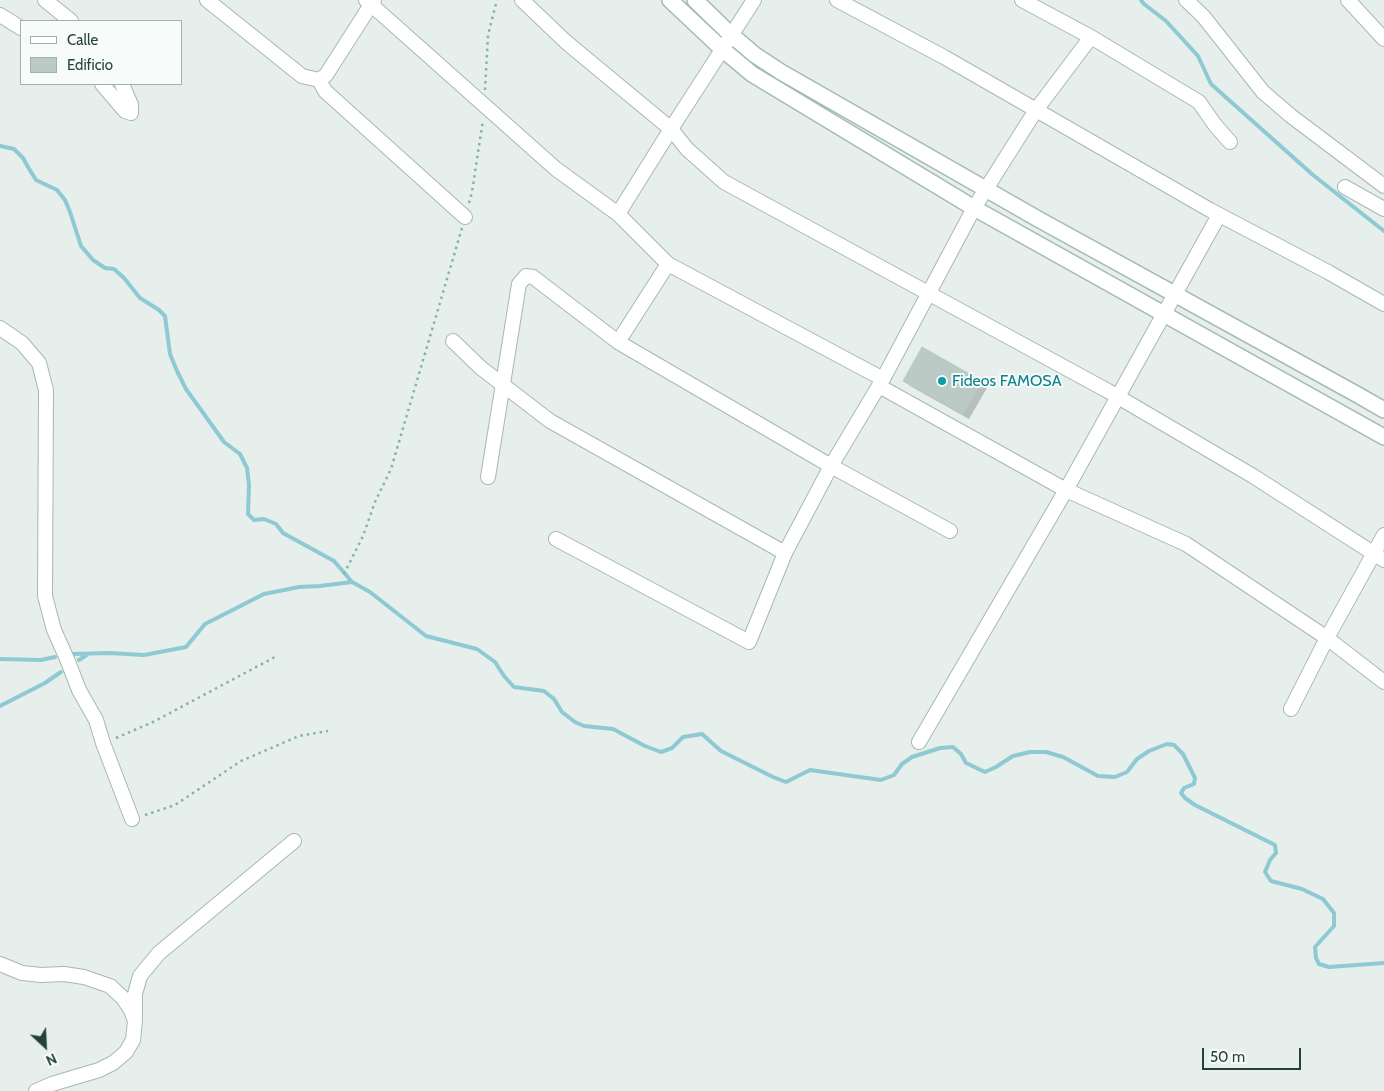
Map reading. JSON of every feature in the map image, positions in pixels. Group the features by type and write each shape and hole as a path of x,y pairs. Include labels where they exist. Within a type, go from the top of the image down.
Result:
{"main road":[{"path":"670,0 722,49 752,74 974,208 1384,437"},
{"path":"695,0 755,55 781,72 986,189 1384,410"}],"street":[{"path":"45,0 69,20"},
{"path":"206,0 302,76 319,80 326,91 465,217"},
{"path":"522,0 566,42 671,129 688,149 724,182 1118,397 1253,476 1379,557"},
{"path":"618,214 754,0"},
{"path":"837,0 944,57 1219,215 1328,272 1384,304"},
{"path":"1022,0 1091,37 1199,102 1230,142"},
{"path":"1186,0 1203,16 1263,92 1291,116 1384,186"},
{"path":"1348,0 1384,39"},
{"path":"319,80 326,75 371,1 556,169 618,214 668,264 881,382 1066,490 1186,544 1327,638 1384,682"},
{"path":"0,15 20,27"},
{"path":"556,539 749,642 786,553 831,466 881,382 974,208 1036,110 1091,37"},
{"path":"103,85 124,111 131,113 131,105 122,85"},
{"path":"1346,187 1384,209"},
{"path":"919,742 1066,490 1219,215"},
{"path":"618,342 668,264"},
{"path":"488,477 519,284 526,276 533,277 618,342 831,466 950,531"},
{"path":"0,328 22,343 39,363 46,390 45,596 54,630 80,690 96,720 132,819"},
{"path":"453,341 481,368 550,421 786,553"},
{"path":"1291,709 1327,638 1379,557 1384,535"},
{"path":"36,1091 52,1084 99,1070 113,1063 126,1052 133,1040 135,994 140,976 159,953 294,841"},
{"path":"0,964 22,973 41,975 64,974 84,977 110,986 123,998 135,1021"}],"path":[{"path":"344,574 364,536 375,502 391,469 472,192 484,105 488,35 497,0"},
{"path":"103,743 153,722 275,657"},
{"path":"132,819 175,804 240,761 298,736 328,731"}],"building":[{"name":"Fideos FAMOSA","path":"922,347 982,381 963,414 903,381"}],"waterway":[{"path":"1141,0 1166,21 1198,56 1211,84 1313,175 1384,231"},
{"path":"0,146 14,149 23,158 36,180 57,190 65,200 81,246 93,260 105,268 114,269 140,298 165,316 170,354 186,389 224,442 240,454 247,468 249,485 248,514 254,520 264,519 276,524 283,533 334,561 352,582 370,592 426,636 477,649 495,662 514,687 544,691 554,699 562,712 584,726 613,729 645,746 661,752 672,748 683,737 702,734 721,751 786,782 810,770 881,780 894,775 902,764 912,757 940,748 953,747 961,754 966,763 985,772 1013,756 1030,752 1046,752 1063,757 1098,776 1115,777 1127,772 1137,759 1149,751 1167,744 1174,745 1183,754 1195,778 1194,784 1184,788 1181,793 1185,798 1195,805 1275,845 1276,853 1270,860 1265,872 1271,881 1302,889 1323,899 1334,913 1334,926 1315,947 1316,958 1319,964 1329,967 1384,963"},
{"path":"72,654 109,653 144,655 186,647 205,624 264,594 299,587 352,582"},
{"path":"79,660 88,654"},
{"path":"0,659 41,660 55,657"},
{"path":"0,706 45,683 61,672"}],"place":[{"name":"Fideos FAMOSA","path":"942,381"}]}
